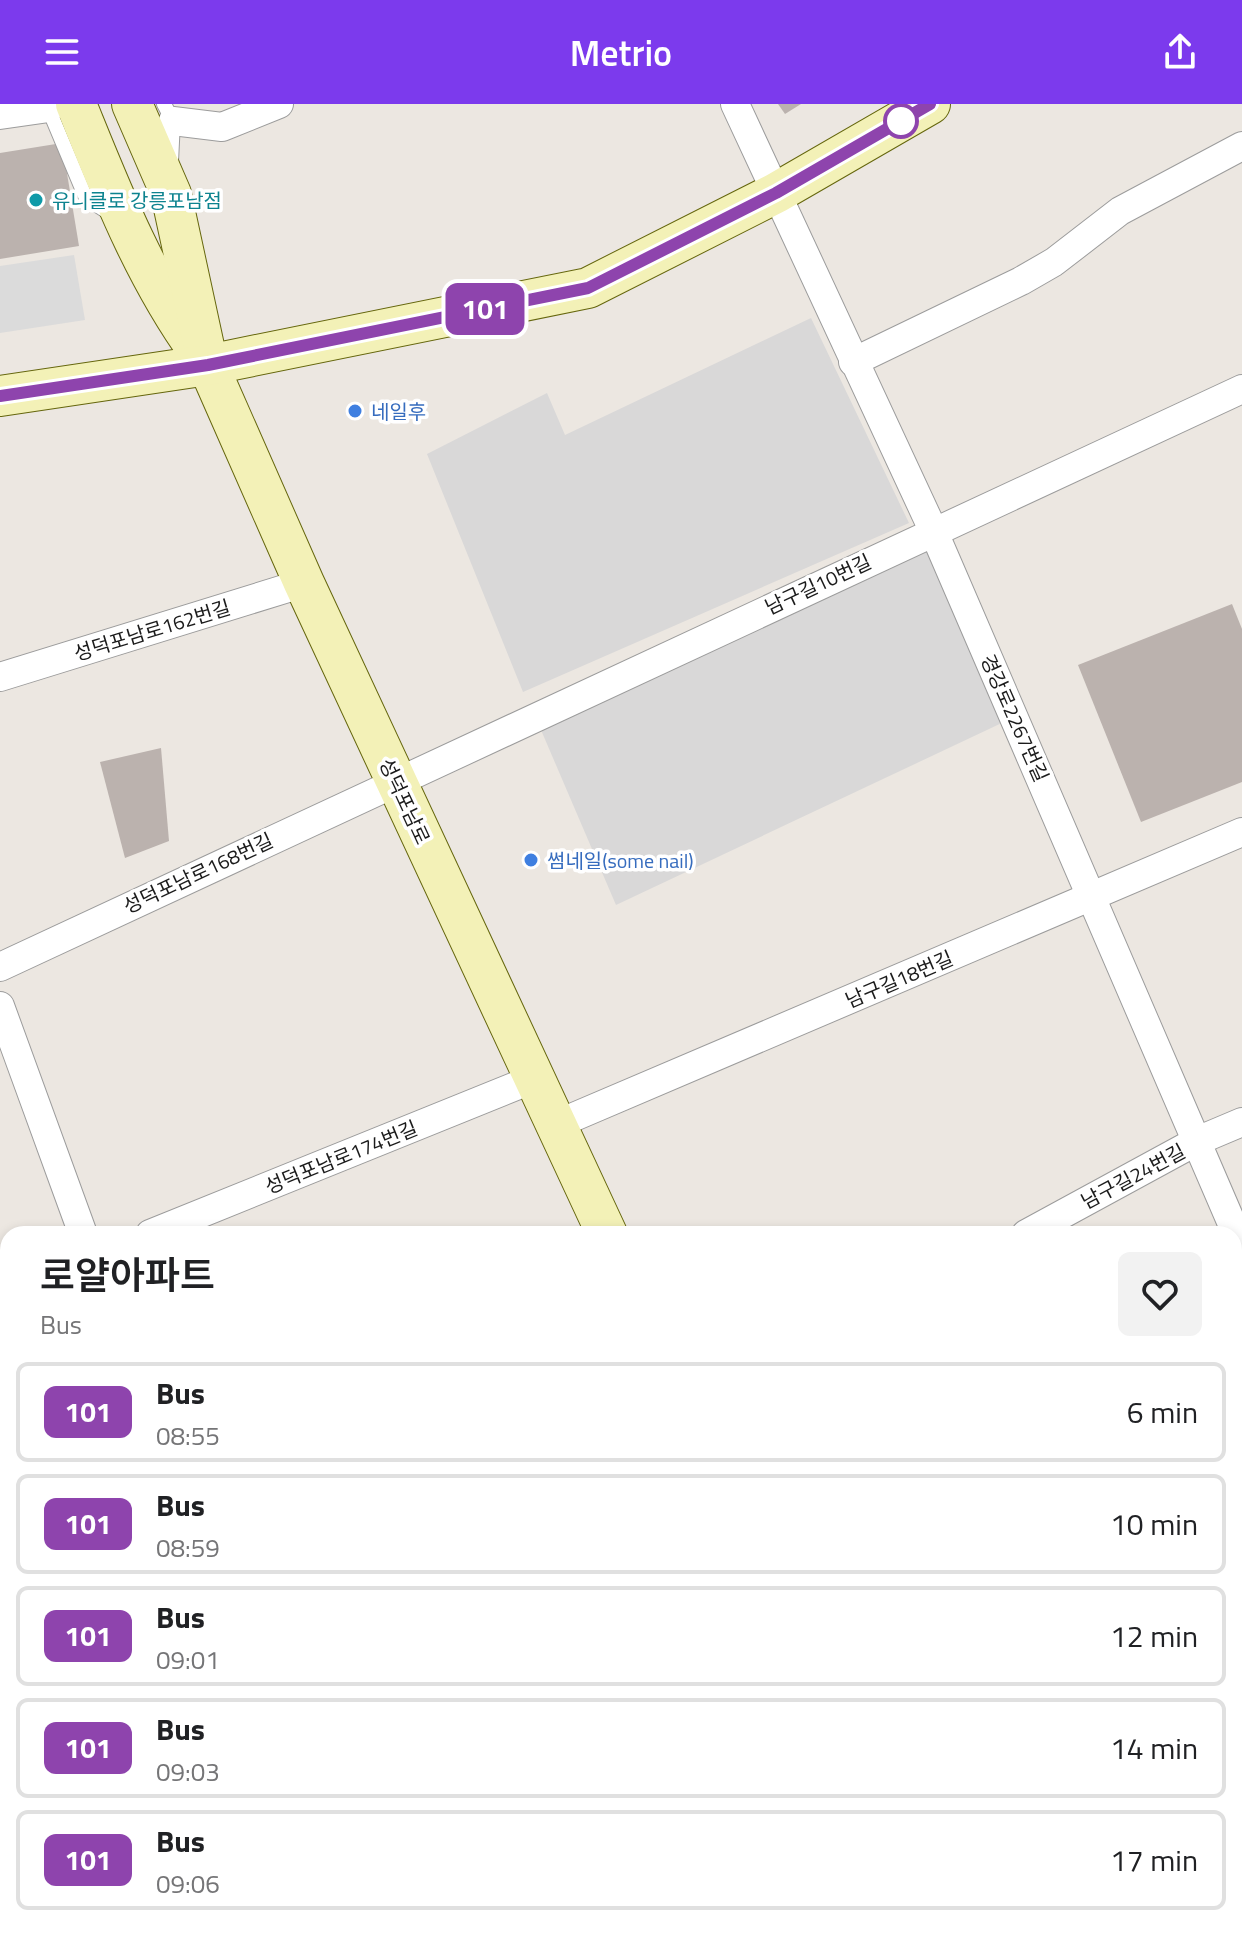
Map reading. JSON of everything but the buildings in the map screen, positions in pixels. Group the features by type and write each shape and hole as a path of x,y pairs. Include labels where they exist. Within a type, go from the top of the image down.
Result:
{"street":[{"name":"성덕포남로","path":"132,104 171,194 208,365 304,583 603,1226"},
{"path":"168,112 222,127 279,104"},
{"name":"경강로2267번길","path":"735,104 933,530 1233,1226"},
{"path":"0,396 208,365 588,288 776,193 930,104"},
{"name":"성덕포남로","path":"57,105 125,223 165,305 208,365"},
{"path":"0,115 57,105"},
{"path":"853,362 1021,281 1054,262 1120,211 1242,146"},
{"name":"남구길10번길","path":"396,780 1242,389"},
{"name":"성덕포남로162번길","path":"0,677 304,583"},
{"name":"성덕포남로168번길","path":"0,967 396,780"},
{"name":"남구길18번길","path":"555,1125 1242,832"},
{"path":"0,1006 80,1226"},
{"name":"성덕포남로174번길","path":"170,1226 533,1079"},
{"name":"남구길24번길","path":"1041,1226 1197,1141 1242,1122"}],"lane":[{"path":"168,112 171,194"}],"shaded area":[{"path":"74,255 85,320 0,333 0,266"},
{"path":"811,318 909,523 523,692 427,454 547,393 565,435"},
{"path":"931,548 1006,721 616,905 541,730"}],"bus line":[{"name":"101","path":"0,396 208,365 588,288 776,193 930,104"}],"place":[{"name":"유니클로 강릉포남점","path":"36,200"},
{"name":"네일후","path":"355,411"},
{"name":"썸네일(some nail)","path":"531,860"}]}
